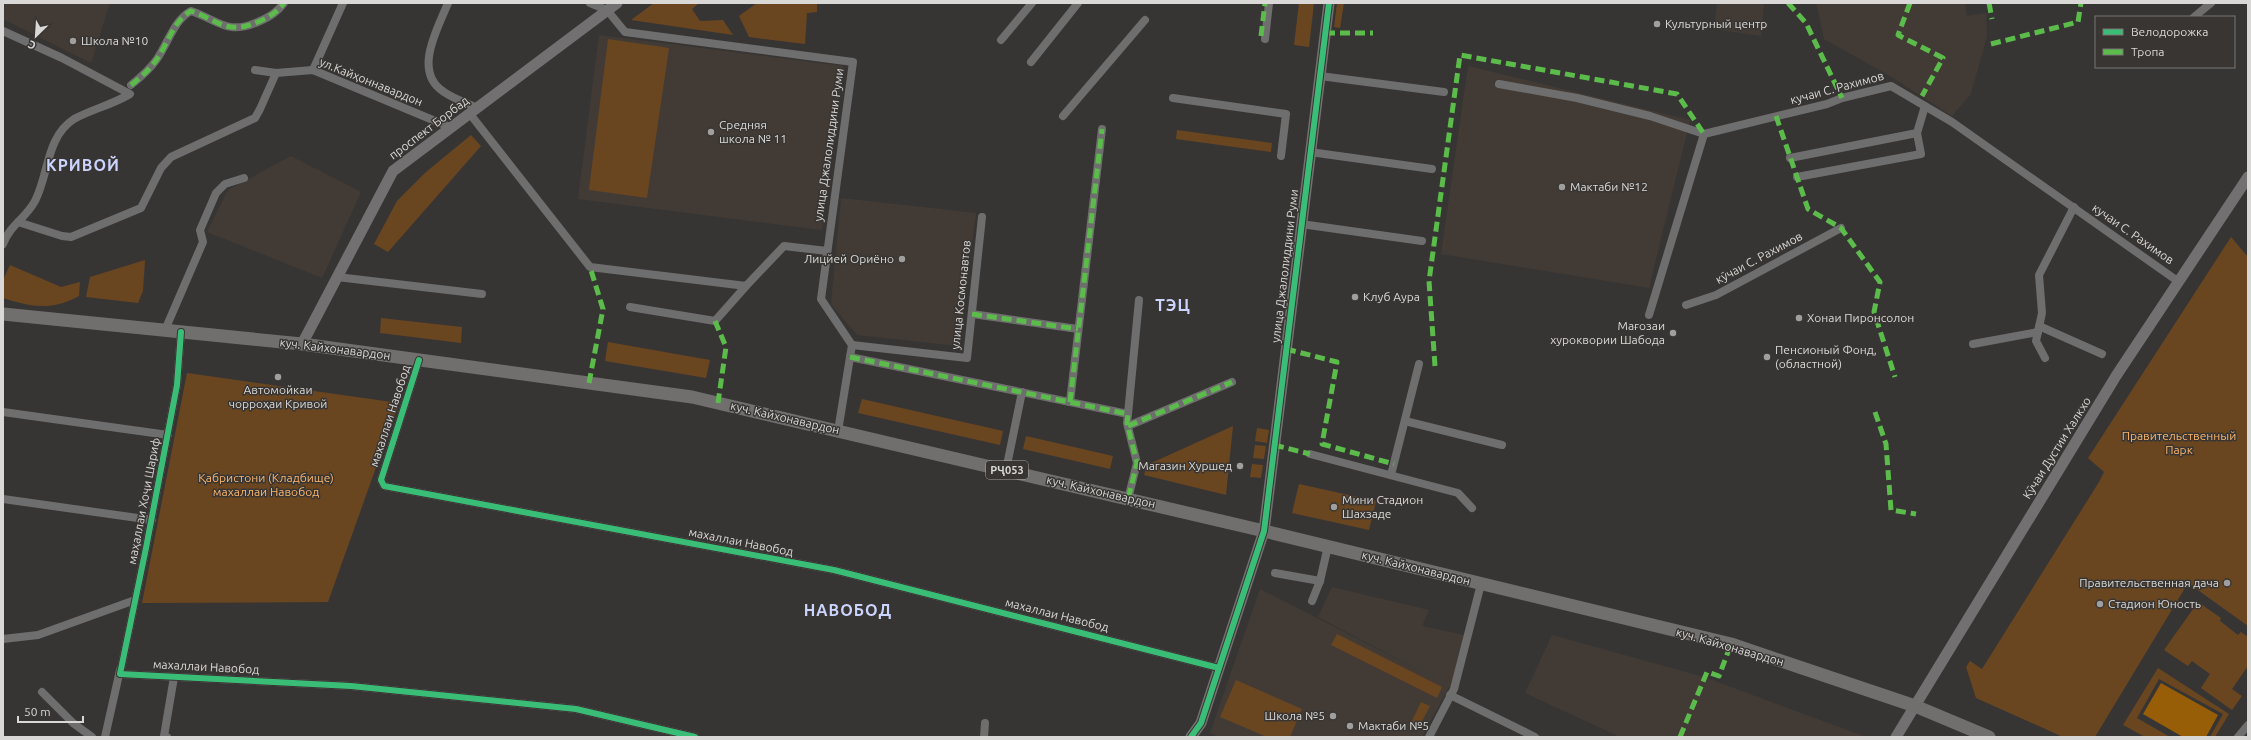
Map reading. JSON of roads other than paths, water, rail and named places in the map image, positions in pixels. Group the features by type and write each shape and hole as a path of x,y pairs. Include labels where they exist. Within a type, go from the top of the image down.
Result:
{"main road":[{"name":"куч. Кайхонавардон","path":"3,314 302,344 692,397 1328,546 1731,644 1915,706 1989,737"}],"street":[{"path":"3,244 8,232 35,201 55,141 63,128 75,119 117,103 157,59 182,16 191,11 216,23 239,29 276,14 284,3"},
{"path":"313,70 343,3"},
{"path":"448,3 430,48 431,77 443,92 474,111 590,267 746,286"},
{"path":"590,3 607,10"},
{"name":"проспект Борбад","path":"302,344 393,171 617,3"},
{"path":"1001,40 1032,3"},
{"path":"1031,62 1078,3"},
{"path":"1265,39 1269,3"},
{"name":"улица Джалолиддини Руми","path":"1191,737 1201,722 1264,531 1329,3"},
{"path":"2195,16 2211,3"},
{"name":"улица Джалолиддини Руми","path":"607,10 625,32 853,62 821,299 852,345"},
{"path":"1063,116 1145,20"},
{"path":"3,31 130,90"},
{"name":"ул.Кайҳоннавардон","path":"255,70 276,73 313,70 452,128"},
{"path":"18,222 62,236 71,237 141,208 161,168 171,157 254,118 260,109 276,73"},
{"path":"1320,76 1444,92"},
{"path":"1499,84 1643,114 1704,134 1649,315"},
{"name":"кучаи С. Рахимов","path":"1704,134 1827,104 1842,98 1891,86 1952,122 2179,282"},
{"path":"1174,98 1286,114 1281,156"},
{"path":"1797,178 1921,154 1916,133 1925,106"},
{"path":"1070,402 1102,128"},
{"path":"1790,158 1916,133"},
{"path":"1310,152 1432,169"},
{"name":"Кӯчаи Дустии Халкхо","path":"1896,737 2112,383 2248,177"},
{"path":"165,330 203,242 200,230 216,193 225,184 244,178"},
{"path":"2045,358 2036,341 2039,329 2042,296 2039,275 2074,207"},
{"name":"улица Космонавтов","path":"852,345 967,358 982,217"},
{"path":"1301,224 1422,241"},
{"name":"кӯчаи С. Рахимов","path":"1686,305 1716,295 1841,228"},
{"path":"630,307 715,321 784,246 827,251"},
{"path":"337,277 482,294"},
{"path":"1128,499 1137,463 1128,426 1128,414 1139,300"},
{"path":"972,314 1078,329"},
{"path":"1973,344 2039,329 2102,354"},
{"name":"маҳаллаи Хоҷи Шариф","path":"105,737 152,520 168,435 177,385 181,332"},
{"path":"838,431 852,345"},
{"path":"850,357 1128,414"},
{"name":"махаллаи Навобод","path":"419,360 381,480 384,486 834,570 1219,668"},
{"path":"1391,475 1419,364"},
{"path":"1128,426 1232,382"},
{"path":"1006,470 1022,392"},
{"path":"3,412 168,435"},
{"path":"1405,421 1502,445"},
{"path":"1310,454 1458,493 1472,508"},
{"path":"3,499 152,520"},
{"path":"1312,601 1320,581 1328,546"},
{"path":"1275,573 1320,581"},
{"path":"1429,737 1450,695 1481,584"},
{"path":"3,639 38,635 135,600"},
{"name":"махаллаи Навобод","path":"120,672 174,677 350,686 576,709 695,737"},
{"name":"махаллаи Навобод","path":"167,737 164,736 174,677"},
{"path":"42,692 73,723 92,737"},
{"path":"1450,695 1535,737"},
{"path":"984,737 985,723"},
{"path":"2238,737 2248,725"}],"place":[{"name":"Культурный центр","path":"1657,24"},
{"name":"Школа №10","path":"73,41"},
{"name":"Средняя школа № 11","path":"711,132"},
{"name":"Мактаби №12","path":"1562,187"},
{"name":"Лицйей Ориёно","path":"902,259"},
{"name":"Клуб Аура","path":"1355,297"},
{"name":"Хонаи Пиронсолон","path":"1799,318"},
{"name":"Мағозаи хуроквории Шабода","path":"1673,333"},
{"name":"Пенсионый Фонд, (областной)","path":"1767,357"},
{"name":"Автомойкаи чорроҳаи Кривой","path":"278,377"},
{"name":"Магазин Хуршед","path":"1240,466"},
{"name":"Мини Стадион Шахзаде","path":"1334,507"},
{"name":"Правительственная дача","path":"2227,583"},
{"name":"Стадион Юность","path":"2100,604"},
{"name":"Школа №5","path":"1333,716"},
{"name":"Мактаби №5","path":"1350,726"}],"district":[{"name":"КРИВОЙ","path":"83,165"},
{"name":"ТЭЦ","path":"1173,305"},
{"name":"НАВОБОД","path":"848,610"}],"park label":[{"name":"Правительственный Парк","path":"2179,443"},
{"name":"Қабристони (Кладбище) махаллаи Навобод","path":"266,485"}]}
